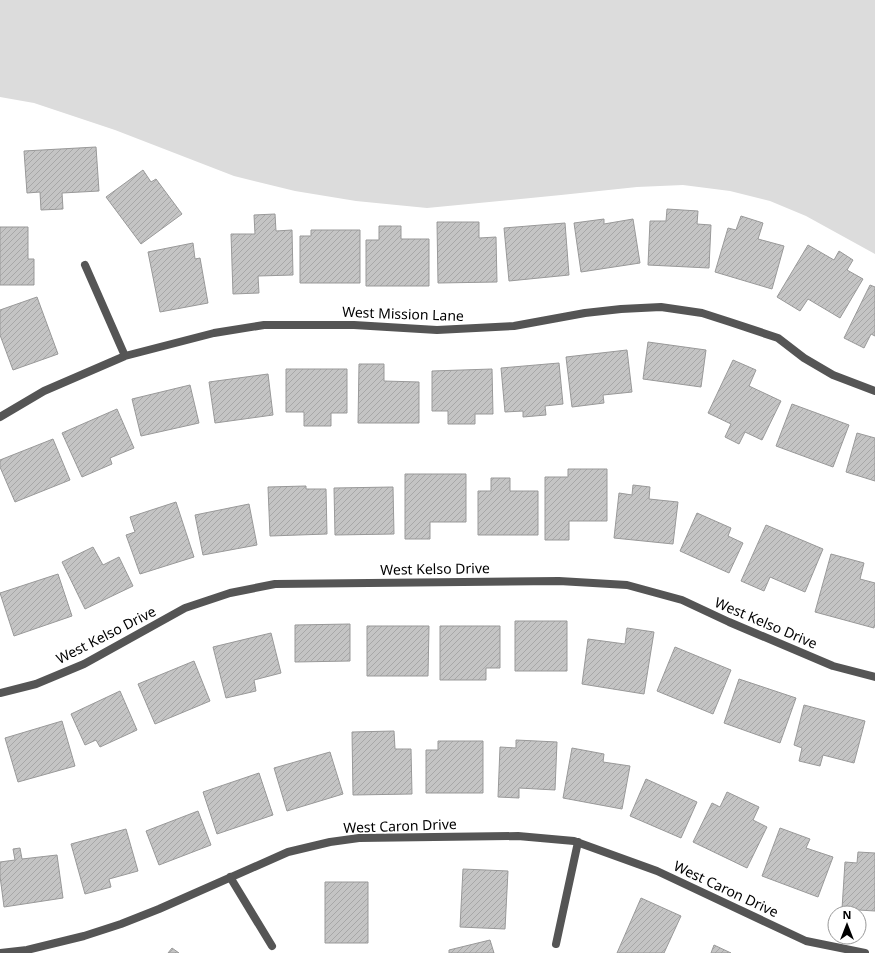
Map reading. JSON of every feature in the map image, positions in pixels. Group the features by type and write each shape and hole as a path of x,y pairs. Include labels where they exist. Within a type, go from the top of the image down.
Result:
{"street":[{"path":"85,265 124,356"},
{"name":"West Mission Lane","path":"0,417 44,391 124,356 214,333 264,325 354,325 437,330 514,326 585,313 661,307 702,313 778,338 804,358 833,375 875,391"},
{"name":"West Kelso Drive","path":"0,694 36,684 84,664 185,608 230,593 275,584 559,581 627,585 682,600 729,622 833,666 875,677"},
{"name":"West Caron Drive","path":"0,953 27,950 84,936 121,924 159,909 288,852 330,842 359,838 518,836 578,842 657,871 806,941 865,953"},
{"path":"556,944 578,842"},
{"path":"230,877 272,946"}],"shaded area":[{"path":"0,0 875,0 875,254 806,216 770,201 730,191 683,185 637,187 427,208 356,201 295,191 234,176 115,130 34,103 0,97"}],"building":[{"path":"96,147 99,191 62,193 63,209 41,210 40,192 27,193 24,151"},
{"path":"143,170 151,182 156,179 182,214 141,244 106,197"},
{"path":"667,209 698,211 697,224 711,225 709,268 648,265 650,221 666,221"},
{"path":"275,214 276,231 292,230 293,275 258,276 259,293 233,294 231,234 255,234 254,215"},
{"path":"741,216 763,223 758,239 784,246 772,289 715,272 728,228 736,230"},
{"path":"604,219 604,224 633,219 640,263 581,272 574,223"},
{"path":"437,222 479,222 479,238 496,237 497,282 438,283"},
{"path":"565,223 569,275 509,281 504,228"},
{"path":"379,226 401,226 401,239 429,239 429,286 366,286 366,240 379,240"},
{"path":"0,227 28,227 28,259 34,259 34,285 0,285"},
{"path":"311,230 360,230 360,283 300,283 300,236 311,236"},
{"path":"193,243 195,259 200,258 208,303 160,312 148,252"},
{"path":"808,245 834,260 839,251 853,260 847,270 863,279 840,318 808,299 800,311 777,297"},
{"path":"870,285 875,287 875,336 871,334 864,348 844,338"},
{"path":"37,297 58,354 13,370 0,335 0,310"},
{"path":"648,342 706,350 701,387 643,379"},
{"path":"627,350 632,392 603,395 604,403 572,407 566,357"},
{"path":"733,360 756,370 749,386 781,401 762,440 745,432 739,444 725,437 731,424 708,413"},
{"path":"559,363 563,404 545,406 546,415 523,417 523,411 505,412 501,368"},
{"path":"359,364 384,364 384,381 419,382 419,423 358,423"},
{"path":"286,369 347,369 347,413 331,413 331,426 304,426 304,412 286,412"},
{"path":"492,369 493,414 475,414 475,424 448,424 448,411 432,411 432,371"},
{"path":"268,374 273,415 215,423 209,382"},
{"path":"190,385 199,423 141,436 132,399"},
{"path":"792,404 849,425 833,467 776,446"},
{"path":"117,409 134,448 110,458 112,464 82,477 62,433"},
{"path":"857,433 875,438 875,481 846,472"},
{"path":"53,439 70,480 15,502 0,467 0,460"},
{"path":"568,469 607,469 607,521 569,521 569,540 545,540 545,477 568,477"},
{"path":"405,474 466,474 466,522 430,522 430,539 405,539"},
{"path":"491,478 510,478 510,491 538,491 538,535 478,535 478,491 491,491"},
{"path":"633,485 650,487 649,499 678,502 673,544 614,538 619,493 632,495"},
{"path":"306,486 306,489 326,489 327,534 270,536 268,487"},
{"path":"393,487 394,534 335,535 334,488"},
{"path":"176,502 194,557 140,574 126,535 135,532 130,517"},
{"path":"249,504 257,545 203,555 195,515"},
{"path":"697,513 731,528 728,536 743,543 729,573 680,551"},
{"path":"766,525 823,549 805,592 770,577 764,591 741,581"},
{"path":"93,547 103,565 119,557 133,586 85,609 62,562"},
{"path":"831,554 864,563 860,579 875,583 874,628 815,612"},
{"path":"58,574 72,616 14,636 0,593"},
{"path":"515,621 567,621 567,671 515,671"},
{"path":"350,624 350,661 295,662 295,625"},
{"path":"367,626 429,626 428,676 367,676"},
{"path":"440,626 500,626 500,668 486,668 486,680 440,680"},
{"path":"627,628 654,632 644,694 582,684 588,639 625,644"},
{"path":"271,633 281,673 254,680 256,691 226,698 213,647"},
{"path":"675,647 731,670 713,714 657,691"},
{"path":"194,661 210,701 155,724 138,684"},
{"path":"739,679 796,698 780,743 724,723"},
{"path":"120,691 137,730 100,747 96,740 85,745 71,714"},
{"path":"804,705 865,721 854,763 823,755 820,766 799,761 802,748 794,745"},
{"path":"62,721 75,766 18,782 5,738"},
{"path":"394,731 395,749 411,749 412,794 353,795 352,732"},
{"path":"516,740 557,742 555,790 519,788 519,798 498,797 500,747 516,748"},
{"path":"438,741 483,741 483,793 426,793 426,750 438,750"},
{"path":"572,748 604,754 603,762 630,766 622,809 563,798"},
{"path":"330,752 343,794 287,811 274,768"},
{"path":"259,773 273,815 217,834 203,792"},
{"path":"646,779 697,802 681,838 630,816"},
{"path":"727,792 759,807 753,820 767,827 747,868 693,842 712,803 720,807"},
{"path":"198,811 211,845 159,865 146,831"},
{"path":"780,828 810,839 806,848 833,857 818,897 762,876"},
{"path":"126,829 138,871 109,879 111,887 85,894 71,844"},
{"path":"20,848 22,859 57,855 63,898 4,907 0,876 0,862 15,860 13,849"},
{"path":"858,852 875,853 875,911 867,911 867,905 842,905 845,862 857,863"},
{"path":"463,869 508,871 505,929 460,927"},
{"path":"325,882 368,882 368,943 325,943"},
{"path":"641,898 681,916 664,953 617,953"},
{"path":"490,940 494,953 449,953 449,950"},
{"path":"714,945 731,953 711,953"},
{"path":"172,948 179,953 168,953"}]}
